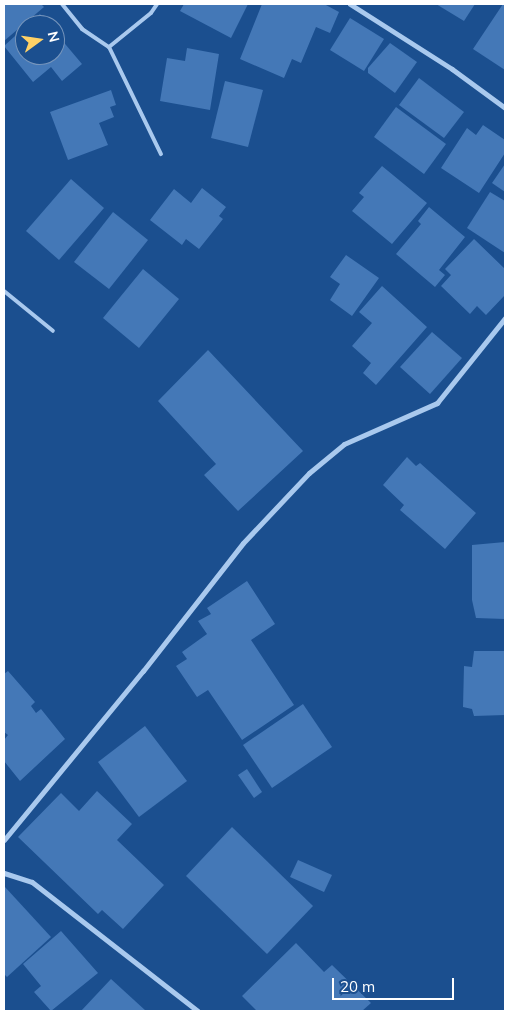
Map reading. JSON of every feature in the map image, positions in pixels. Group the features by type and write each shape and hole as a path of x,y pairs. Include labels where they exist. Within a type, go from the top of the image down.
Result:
{"street":[{"path":"350,4 452,69 505,108"},
{"path":"4,840 262,522 309,473 344,444 437,403 505,318"},
{"path":"4,873 32,882 198,1011"}],"lane":[{"path":"62,4 82,30 109,47 161,154"},
{"path":"109,47 158,4"},
{"path":"4,291 53,331"}],"building":[{"path":"4,4 41,4 44,7 35,15 15,15 15,32 4,41"},
{"path":"184,4 248,4 231,38 180,11"},
{"path":"262,4 324,4 339,12 330,33 316,27 301,63 292,59 284,78 240,59"},
{"path":"436,4 475,4 464,21"},
{"path":"503,4 505,4 505,70 473,49"},
{"path":"350,18 384,39 364,71 330,50"},
{"path":"15,36 15,60 4,46"},
{"path":"390,43 417,62 395,93 368,73 368,68"},
{"path":"65,44 82,64 62,81 51,67 33,82 19,65 65,65"},
{"path":"187,48 219,54 210,110 160,101 167,58 185,61"},
{"path":"419,78 464,112 444,138 399,105"},
{"path":"225,81 263,90 248,147 211,138"},
{"path":"111,90 116,105 110,107 114,117 99,123 108,145 68,160 50,112"},
{"path":"396,107 446,144 424,174 374,137"},
{"path":"483,125 505,140 505,153 479,193 441,168 467,128 476,135"},
{"path":"505,164 505,192 492,183"},
{"path":"382,166 427,203 392,244 352,211 364,197 359,193"},
{"path":"71,179 104,208 59,260 26,231"},
{"path":"202,188 226,207 219,216 223,219 199,249 186,239 182,245 150,220 174,189 191,203"},
{"path":"490,192 505,201 505,253 467,228"},
{"path":"429,207 465,237 439,270 445,275 435,287 396,254 421,224 418,221"},
{"path":"113,212 148,240 109,289 74,262"},
{"path":"474,239 505,269 505,295 486,315 477,306 470,314 441,286 451,275 445,269"},
{"path":"346,255 379,278 352,316 330,300 340,284 330,277"},
{"path":"143,269 179,299 139,348 103,318"},
{"path":"382,286 427,327 376,385 363,373 371,363 352,346 372,323 359,312"},
{"path":"432,332 462,358 430,394 400,367"},
{"path":"208,350 303,451 238,511 204,475 216,464 158,401"},
{"path":"407,457 416,466 420,463 476,513 445,549 400,510 404,505 383,485"},
{"path":"505,542 505,619 476,618 472,600 472,545"},
{"path":"247,581 275,624 251,640 294,705 242,740 208,690 197,697 176,666 187,659 182,652 207,634 198,621 211,614 207,608"},
{"path":"474,651 505,651 505,715 474,716 472,709 463,707 464,666 472,667"},
{"path":"8,671 35,702 31,706 36,713 41,709 65,739 20,781 4,761 4,740 8,735 4,732 4,674"},
{"path":"303,704 332,747 272,788 243,745"},
{"path":"145,726 187,781 139,817 98,762"},
{"path":"247,769 262,792 254,798 238,775"},
{"path":"97,791 132,824 117,840 164,885 123,929 102,910 98,914 18,837 61,793 79,811"},
{"path":"232,827 313,906 267,954 186,876"},
{"path":"298,860 332,875 324,892 290,877"},
{"path":"5,887 51,937 7,977 4,974"},
{"path":"61,931 98,973 51,1011 34,992 41,986 23,964"},
{"path":"296,943 324,972 332,965 371,1003 362,1011 257,1011 242,996"},
{"path":"111,979 146,1011 81,1011"}]}
